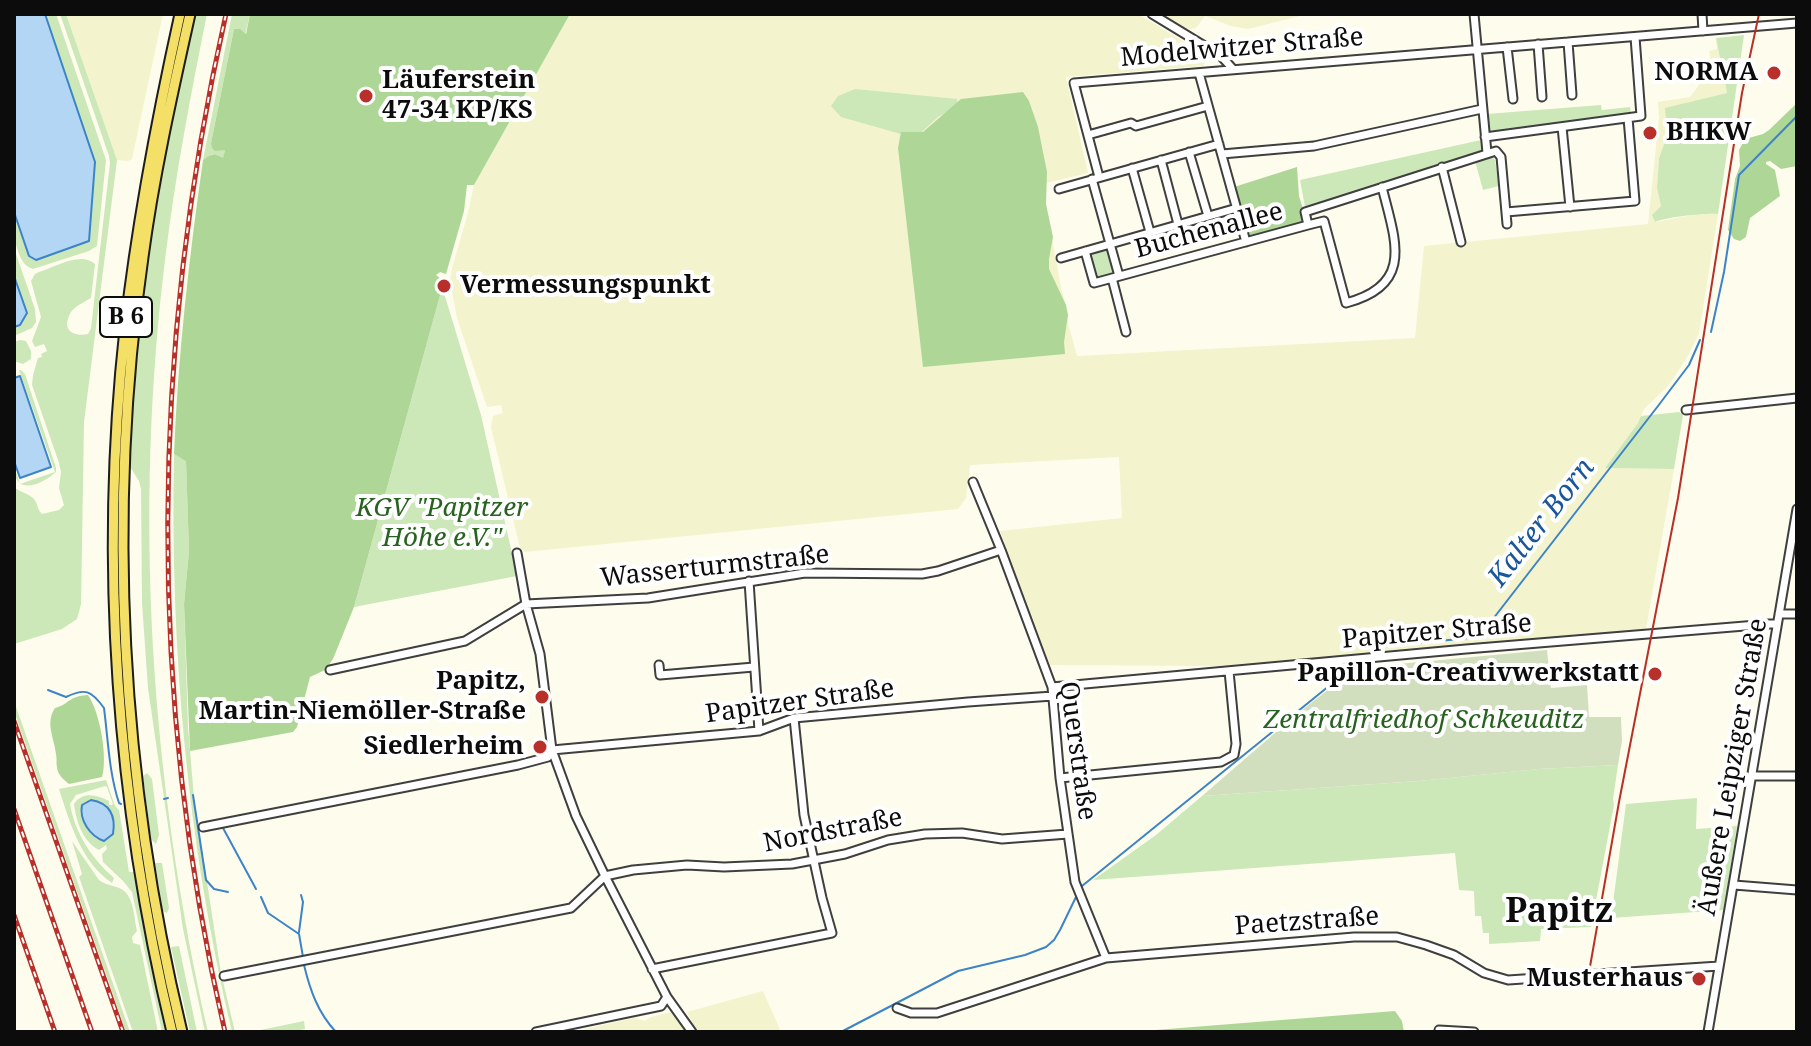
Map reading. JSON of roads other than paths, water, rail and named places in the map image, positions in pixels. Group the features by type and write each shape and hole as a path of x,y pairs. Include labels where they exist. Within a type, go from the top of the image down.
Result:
{"main road":[{"name":"B 6","path":"172,1032 134,837 123,734 116,463 125,332 147,174 180,14"},
{"name":"B 6","path":"182,1032 144,835 120,623 134,333 156,175 190,14"}],"street":[{"path":"1152,14 1221,56 1232,68"},
{"path":"1474,14 1487,153 1496,151 1501,157 1507,224"},
{"path":"1702,14 1703,31"},
{"name":"Modelwitzer Straße","path":"1088,135 1074,83 1797,23"},
{"path":"1485,137 1641,116 1635,37"},
{"path":"1568,42 1572,95"},
{"path":"1538,44 1542,97"},
{"path":"1507,47 1513,99"},
{"path":"1199,73 1246,242"},
{"path":"1126,332 1088,135 1131,123 1136,126 1208,106"},
{"path":"1222,154 1314,146 1482,109"},
{"path":"1506,212 1635,201 1628,118"},
{"path":"1562,127 1570,207"},
{"path":"1059,189 1219,144"},
{"path":"1189,152 1208,216"},
{"name":"Buchenallee","path":"1085,251 1094,283 1308,225 1305,212 1487,153"},
{"path":"1161,160 1178,224"},
{"path":"1442,167 1461,242"},
{"path":"1132,168 1150,232"},
{"path":"1308,225 1324,221 1346,303 1375,293 1389,279 1395,264 1396,242 1382,187"},
{"name":"Buchenallee","path":"1061,258 1237,208"},
{"path":"1686,410 1797,398"},
{"name":"Querstraße","path":"973,482 1052,692 1075,882 1106,958"},
{"name":"Äußere Leipziger Straße","path":"1708,1032 1797,509"},
{"name":"Wasserturmstraße","path":"526,604 648,598 805,573 922,574 1001,550"},
{"path":"517,553 526,604 540,654 552,750 576,816 667,997 692,1032"},
{"path":"749,581 759,731"},
{"path":"330,670 465,641 526,604"},
{"path":"1779,614 1797,614"},
{"name":"Papitzer Straße","path":"203,827 518,765 548,757 552,750 759,731 794,718 968,702 1229,671 1777,624"},
{"path":"659,665 661,679 754,667"},
{"path":"1060,778 1221,762 1234,755 1236,744 1229,671"},
{"path":"652,969 832,933 804,815 794,718"},
{"path":"1752,776 1797,776"},
{"name":"Nordstraße","path":"605,876 664,866 769,866 815,860 888,840 925,834 962,833 1002,839 1068,834"},
{"path":"224,976 571,908 605,876"},
{"path":"1734,885 1797,890"},
{"name":"Paetzstraße","path":"897,1008 911,1013 937,1013 1106,958 1354,937 1397,937 1454,955 1484,973 1508,980 1719,966"},
{"path":"536,1032 661,1006 667,997"},
{"path":"1439,1030 1474,1032"}],"water":[{"path":"14,14 45,14 95,162 89,241 36,260 29,256 14,212"},
{"path":"14,276 27,313 20,325 14,327"},
{"path":"20,376 51,467 20,478 14,461 14,378"},
{"path":"91,800 107,807 114,822 113,834 104,841 90,831 82,816 82,805"}],"waterway":[{"name":"Kalter Born","path":"1711,332 1739,175 1797,116"},
{"name":"Kalter Born","path":"1368,648 1479,637 1689,365 1700,340"},
{"name":"Kalter Born","path":"1082,886 1350,669"},
{"name":"Kalter Born","path":"48,690 66,697 87,692 104,708 113,780 121,804"},
{"path":"193,795 206,880 214,889 228,892"},
{"name":"Kalter Born","path":"164,799 168,798"},
{"name":"Kalter Born","path":"223,828 256,889"},
{"path":"299,932 301,895"},
{"name":"Kalter Born","path":"261,897 268,913 299,934 303,957"},
{"name":"Kalter Born","path":"841,1032 958,971 1046,947 1054,940 1076,897"},
{"name":"Kalter Born","path":"304,965 316,1001 336,1032"}],"tram line":[{"path":"1588,978 1678,498 1742,93 1759,14"}],"railway":[{"path":"225,1032 200,906 182,778 171,651 168,523 172,395 183,268 201,140 226,14"},
{"path":"14,721 123,1032"},
{"path":"14,809 92,1032"},
{"path":"14,915 55,1032"}],"place":[{"name":"NORMA","path":"1774,73"},
{"name":"Läuferstein 47-34 KP/KS","path":"366,96"},
{"name":"BHKW","path":"1650,133"},
{"name":"Vermessungspunkt","path":"444,286"},
{"name":"Papillon-Creativwerkstatt","path":"1655,674"},
{"name":"Papitz, Martin-Niemöller-Straße","path":"542,697"},
{"name":"Siedlerheim","path":"540,747"},
{"name":"Musterhaus","path":"1699,979"}],"district":[{"name":"Papitz","path":"1559,912"}],"park label":[{"name":"KGV \"Papitzer Höhe e.V.\"","path":"442,524"},
{"name":"Zentralfriedhof Schkeuditz","path":"1424,721"}]}
